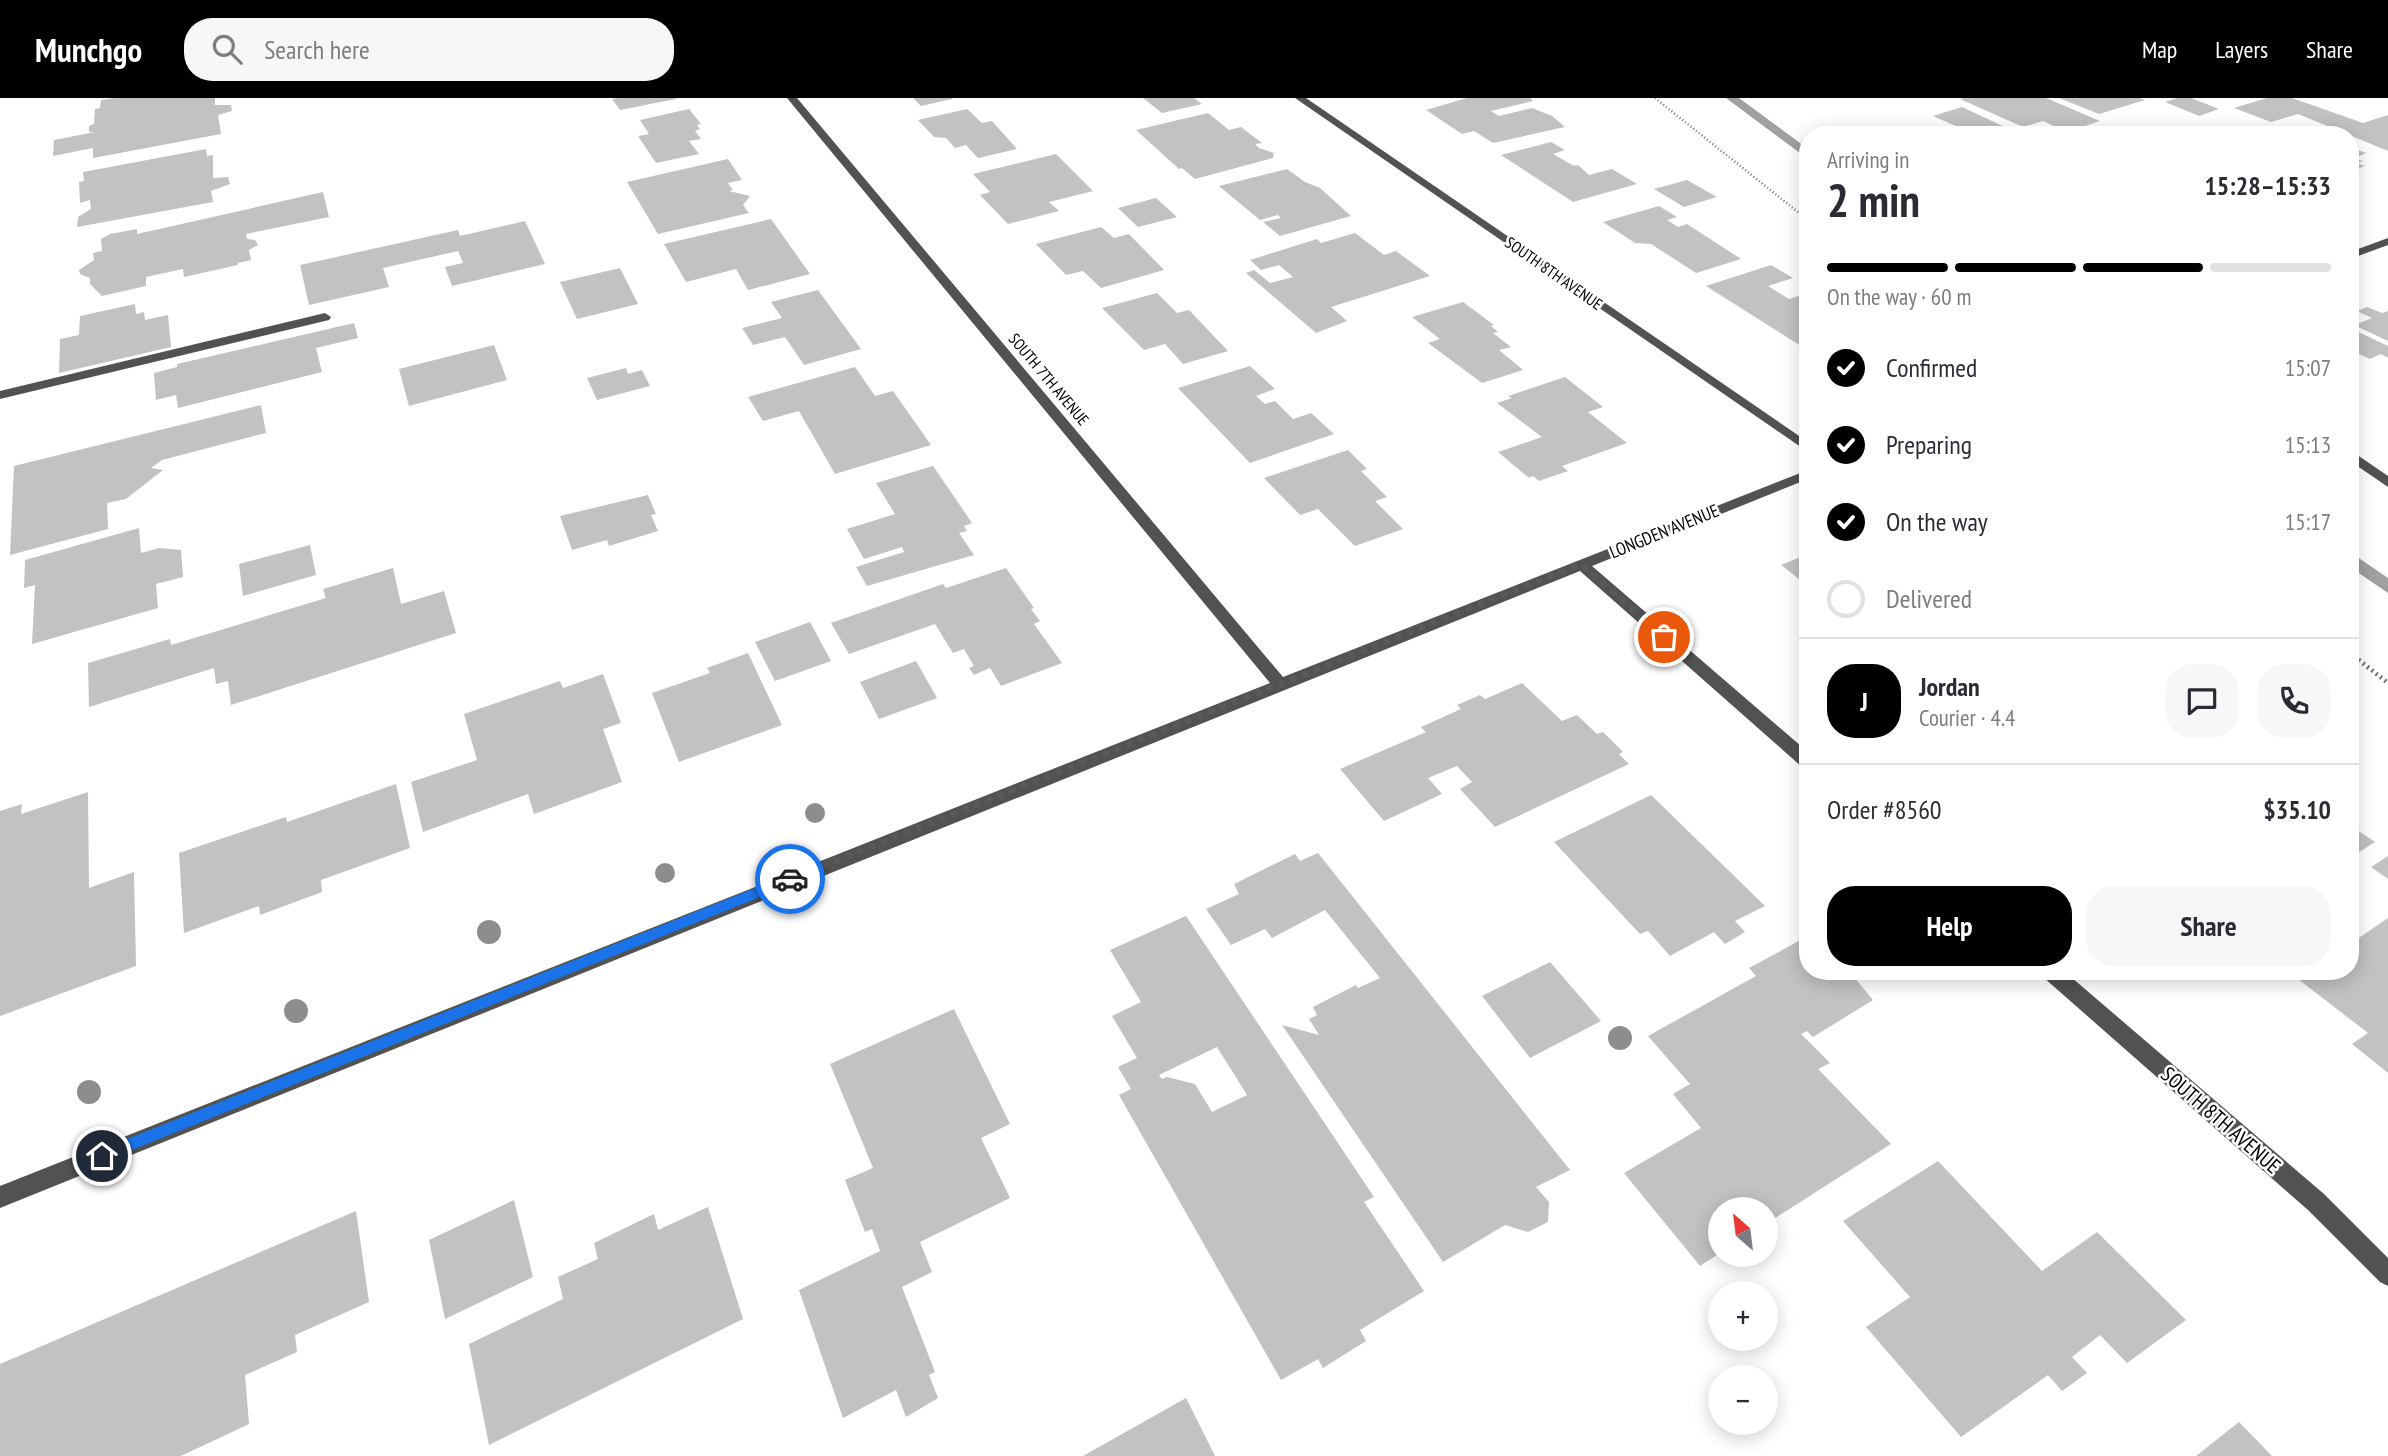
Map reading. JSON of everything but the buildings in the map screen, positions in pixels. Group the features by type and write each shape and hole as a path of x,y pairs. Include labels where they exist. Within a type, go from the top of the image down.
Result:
{"street":[{"name":"SOUTH 7TH AVENUE","path":"792,98 1279,683"},
{"name":"SOUTH 8TH AVENUE","path":"1300,98 1799,442"},
{"path":"2359,252 2388,242"},
{"path":"2373,247 2388,254"},
{"path":"0,395 326,317"},
{"path":"2359,461 2388,483"},
{"name":"LONGDEN AVENUE","path":"0,1197 1279,683 1799,478"},
{"path":"1581,564 1799,754"},
{"name":"SOUTH 8TH AVENUE","path":"2060,980 2316,1202 2388,1273"}],"path":[{"path":"1655,98 1799,213"},
{"path":"2359,660 2388,683"}],"waterway":[{"path":"1732,98 1799,148"},
{"path":"2359,565 2388,587"}],"way so far":[{"path":"790,879 1581,564 1664,637"}],"route":[{"path":"102,1156 790,879"}]}
